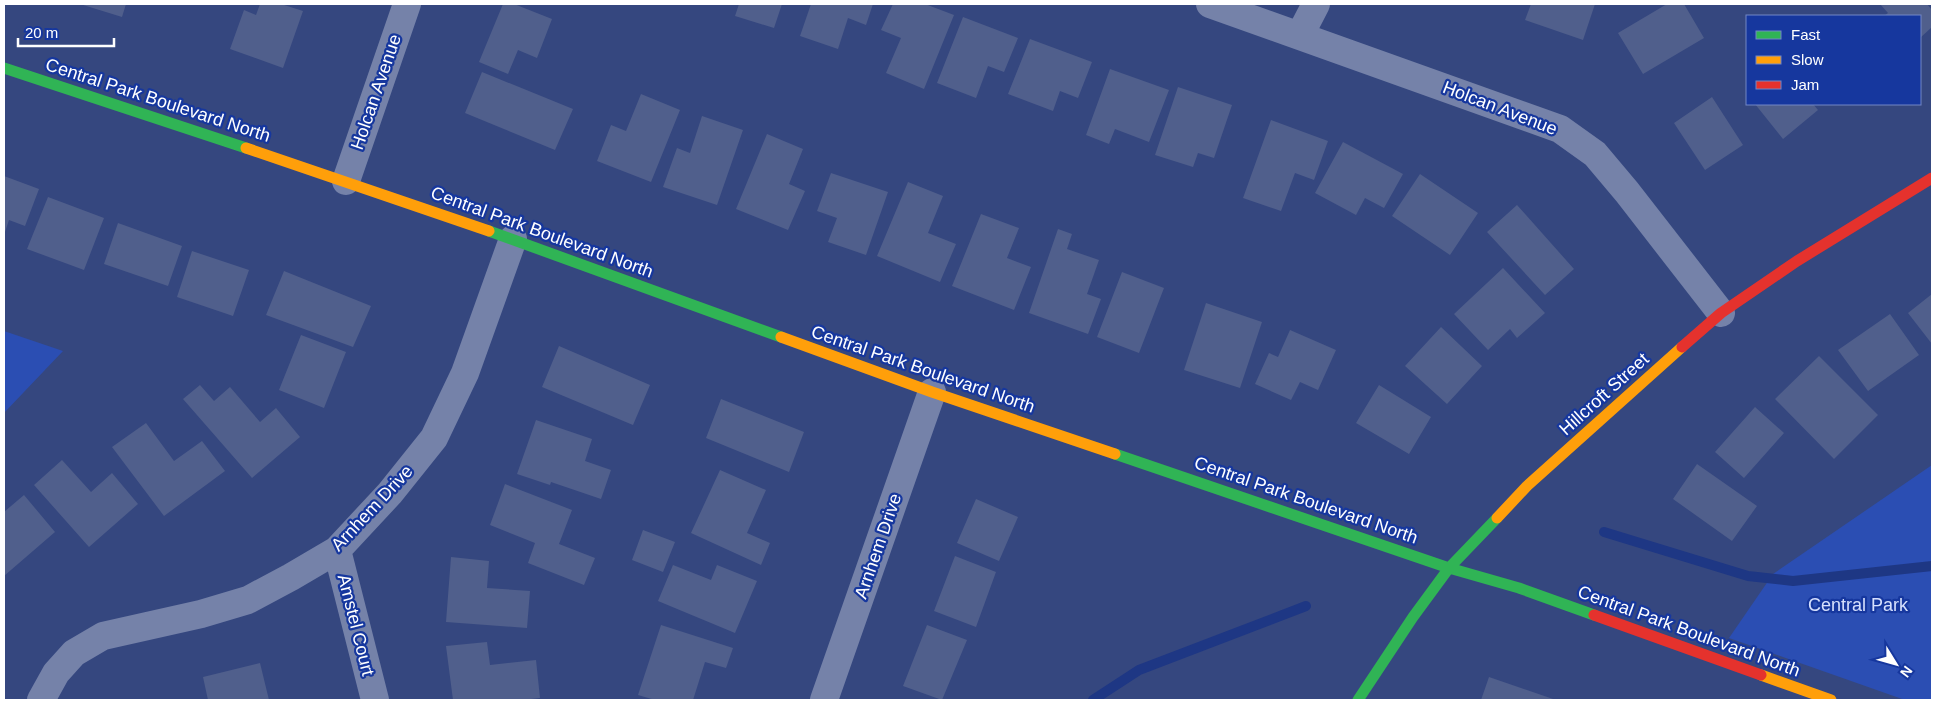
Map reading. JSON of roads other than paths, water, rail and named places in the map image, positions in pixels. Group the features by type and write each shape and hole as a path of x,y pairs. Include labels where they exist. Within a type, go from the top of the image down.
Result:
{"street":[{"name":"Holcan Avenue","path":"346,181 407,4"},
{"name":"Holcan Avenue","path":"1210,4 1560,129 1595,154 1721,313"},
{"path":"1300,36 1316,4"},
{"name":"Central Park Boulevard North","path":"4,68 346,181 513,239 932,392 1450,568 1519,588 1831,700"},
{"name":"Hillcroft Street","path":"1358,700 1412,617 1450,568 1527,486 1721,313 1797,261 1932,178"},
{"name":"Arnhem Drive","path":"40,700 56,673 74,653 103,636 201,614 248,600 337,550 390,493 434,438 465,373 513,239"},
{"name":"Arnhem Drive","path":"824,700 932,392"},
{"name":"Amstel Court","path":"337,550 375,700"}],"waterway":[{"path":"1604,532 1748,576 1793,581 1932,566"},
{"path":"1093,700 1139,670 1306,606"}],"park label":[{"name":"Central Park","path":"1858,605"}]}
